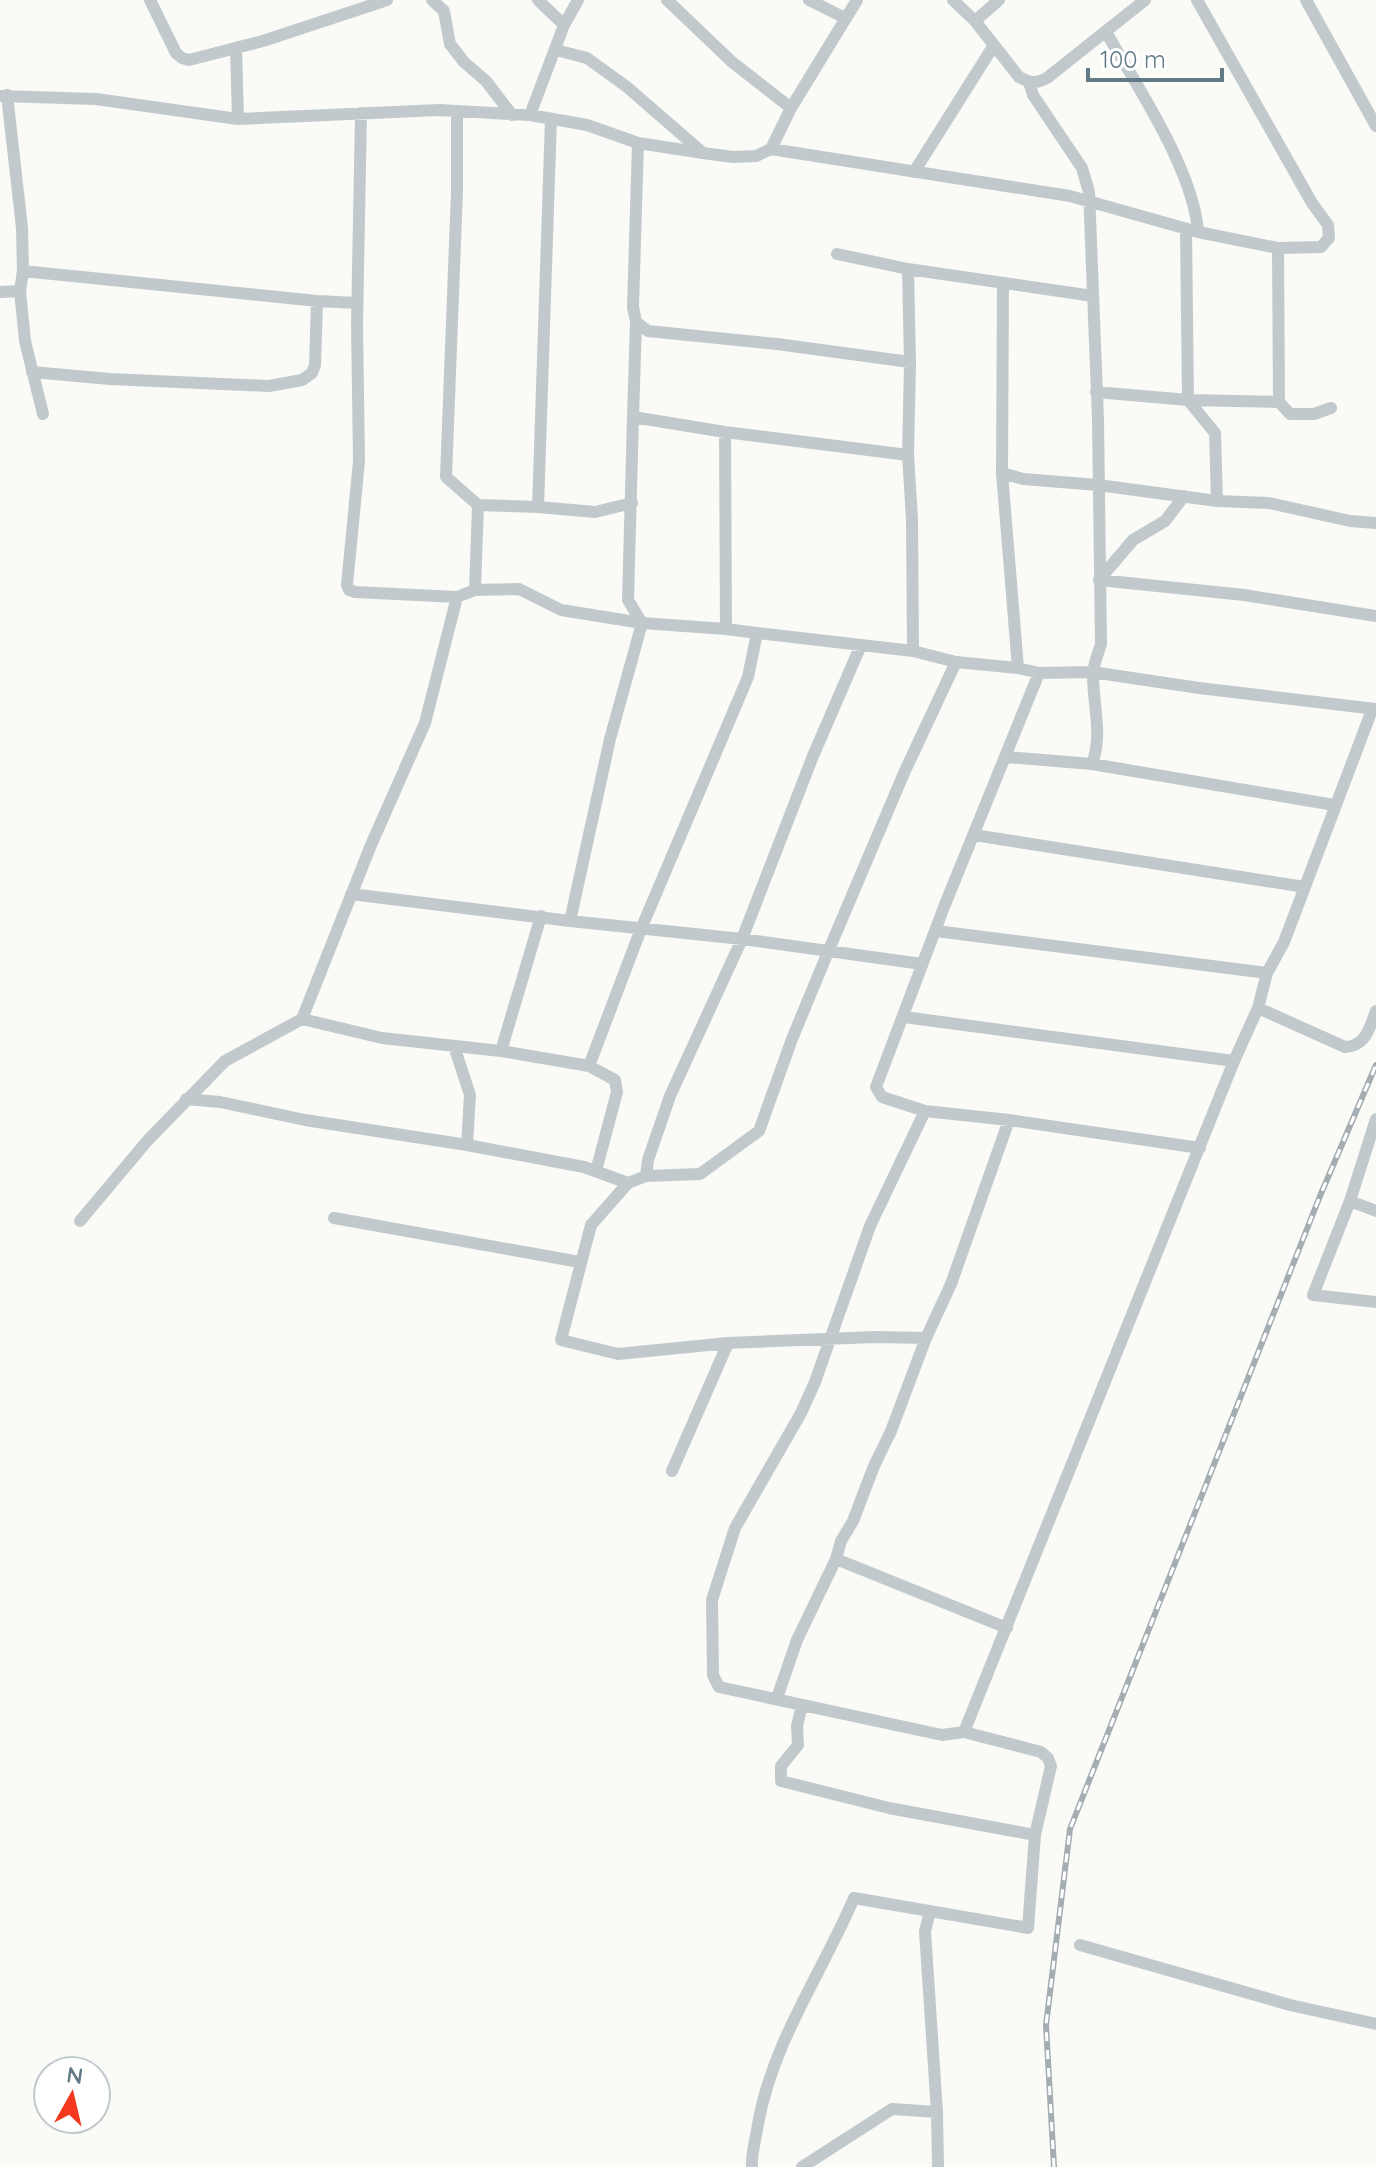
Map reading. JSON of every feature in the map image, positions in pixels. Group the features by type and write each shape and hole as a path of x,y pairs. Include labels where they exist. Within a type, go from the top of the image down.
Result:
{"street":[{"path":"150,0 176,53 189,60 387,0"},
{"path":"432,0 444,11 450,44 464,62 486,81 512,115"},
{"path":"538,0 564,25"},
{"path":"530,115 564,25 578,0"},
{"path":"667,0 732,62 791,108"},
{"path":"809,0 845,18"},
{"path":"771,149 791,108 857,0"},
{"path":"953,0 975,21 1019,77 1029,82 1047,78 1145,0"},
{"path":"975,21 999,0"},
{"path":"43,414 25,341 20,291 22,228 4,96 96,99 238,119 457,111 530,115 587,125 638,143 733,157 756,156 771,149 1070,196 1192,230 1278,248 1321,247 1329,238 1328,225 1312,203 1197,0"},
{"path":"1306,0 1376,126"},
{"path":"1106,32 1162,132 1194,201 1188,400 1215,433 1217,501"},
{"path":"914,172 994,45"},
{"path":"236,48 238,119"},
{"path":"556,50 587,58 627,87 703,153"},
{"path":"1029,82 1033,95 1082,168 1087,179 1090,203 1101,644 1092,672 1098,723 1092,764"},
{"path":"457,111 457,191 446,477 478,505 595,512 632,503"},
{"path":"361,113 357,303 359,461 349,590 457,597 475,590 519,589 561,610 642,623 726,629 913,651 956,662 1039,673 1092,672 1374,710 1334,805 1284,942 1267,973 1258,1008 964,1732"},
{"path":"538,507 551,119"},
{"path":"570,921 610,739 642,623 628,600 638,143"},
{"path":"1278,248 1279,402 1290,414 1314,414 1331,408"},
{"path":"837,254 908,269 1093,296"},
{"path":"908,269 908,455 913,651"},
{"path":"23,271 357,303"},
{"path":"1003,284 1002,473 1018,668"},
{"path":"0,292 20,291"},
{"path":"32,372 269,386 302,380 312,373 315,365 317,301"},
{"path":"636,322 648,331 910,362"},
{"path":"1096,392 1188,400 1279,402"},
{"path":"633,417 908,455"},
{"path":"725,432 726,629"},
{"path":"1002,473 1023,479 1098,485 1217,501 1269,503 1350,521 1376,523"},
{"path":"1099,580 1133,540 1165,521 1184,496"},
{"path":"475,590 478,505"},
{"path":"1099,580 1244,595 1376,616"},
{"path":"80,1221 148,1140 225,1061 302,1019 351,894 425,723 457,597"},
{"path":"589,1066 641,929 748,677 757,633"},
{"path":"646,1176 648,1160 670,1096 742,939 813,756 861,645"},
{"path":"926,1338 728,1343 618,1354 561,1340 591,1225 628,1183 646,1176 700,1174 759,1131 828,952 904,773 956,662"},
{"path":"1039,673 922,964 876,1087 877,1093 925,1111 1200,1148"},
{"path":"1006,757 1092,764 1334,805"},
{"path":"974,835 1305,887"},
{"path":"351,894 742,939 922,964"},
{"path":"501,1051 541,916"},
{"path":"936,931 1267,973"},
{"path":"1258,1008 1345,1047 1359,1045 1366,1038 1376,1011"},
{"path":"904,1017 1234,1061"},
{"path":"302,1019 382,1038 501,1051 589,1066 615,1080 617,1092 596,1171"},
{"path":"454,1046 470,1095 467,1145"},
{"path":"186,1099 220,1102 305,1120 584,1167 628,1183"},
{"path":"752,2167 769,2076 794,2017 833,1946 854,1898 1028,1928 1035,1835 1050,1776 1048,1758 1041,1752 964,1732 942,1735 719,1687 713,1675 712,1600 735,1528 801,1413 870,1226 925,1111"},
{"path":"1376,1119 1350,1201 1313,1295 1376,1302"},
{"path":"777,1698 797,1640 853,1521 926,1338 951,1284 1009,1120"},
{"path":"1350,1201 1376,1211"},
{"path":"334,1218 580,1262"},
{"path":"672,1471 728,1343"},
{"path":"836,1559 1007,1628"},
{"path":"802,1705 797,1726 798,1745 781,1766 781,1781 889,1808 1035,1835"},
{"path":"930,1912 925,1931 938,2167"},
{"path":"1080,1945 1290,2005 1376,2024"},
{"path":"802,2167 892,2109 937,2112"}],"railway":[{"path":"1054,2167 1046,2025 1070,1829 1320,1196 1376,1065"}]}
